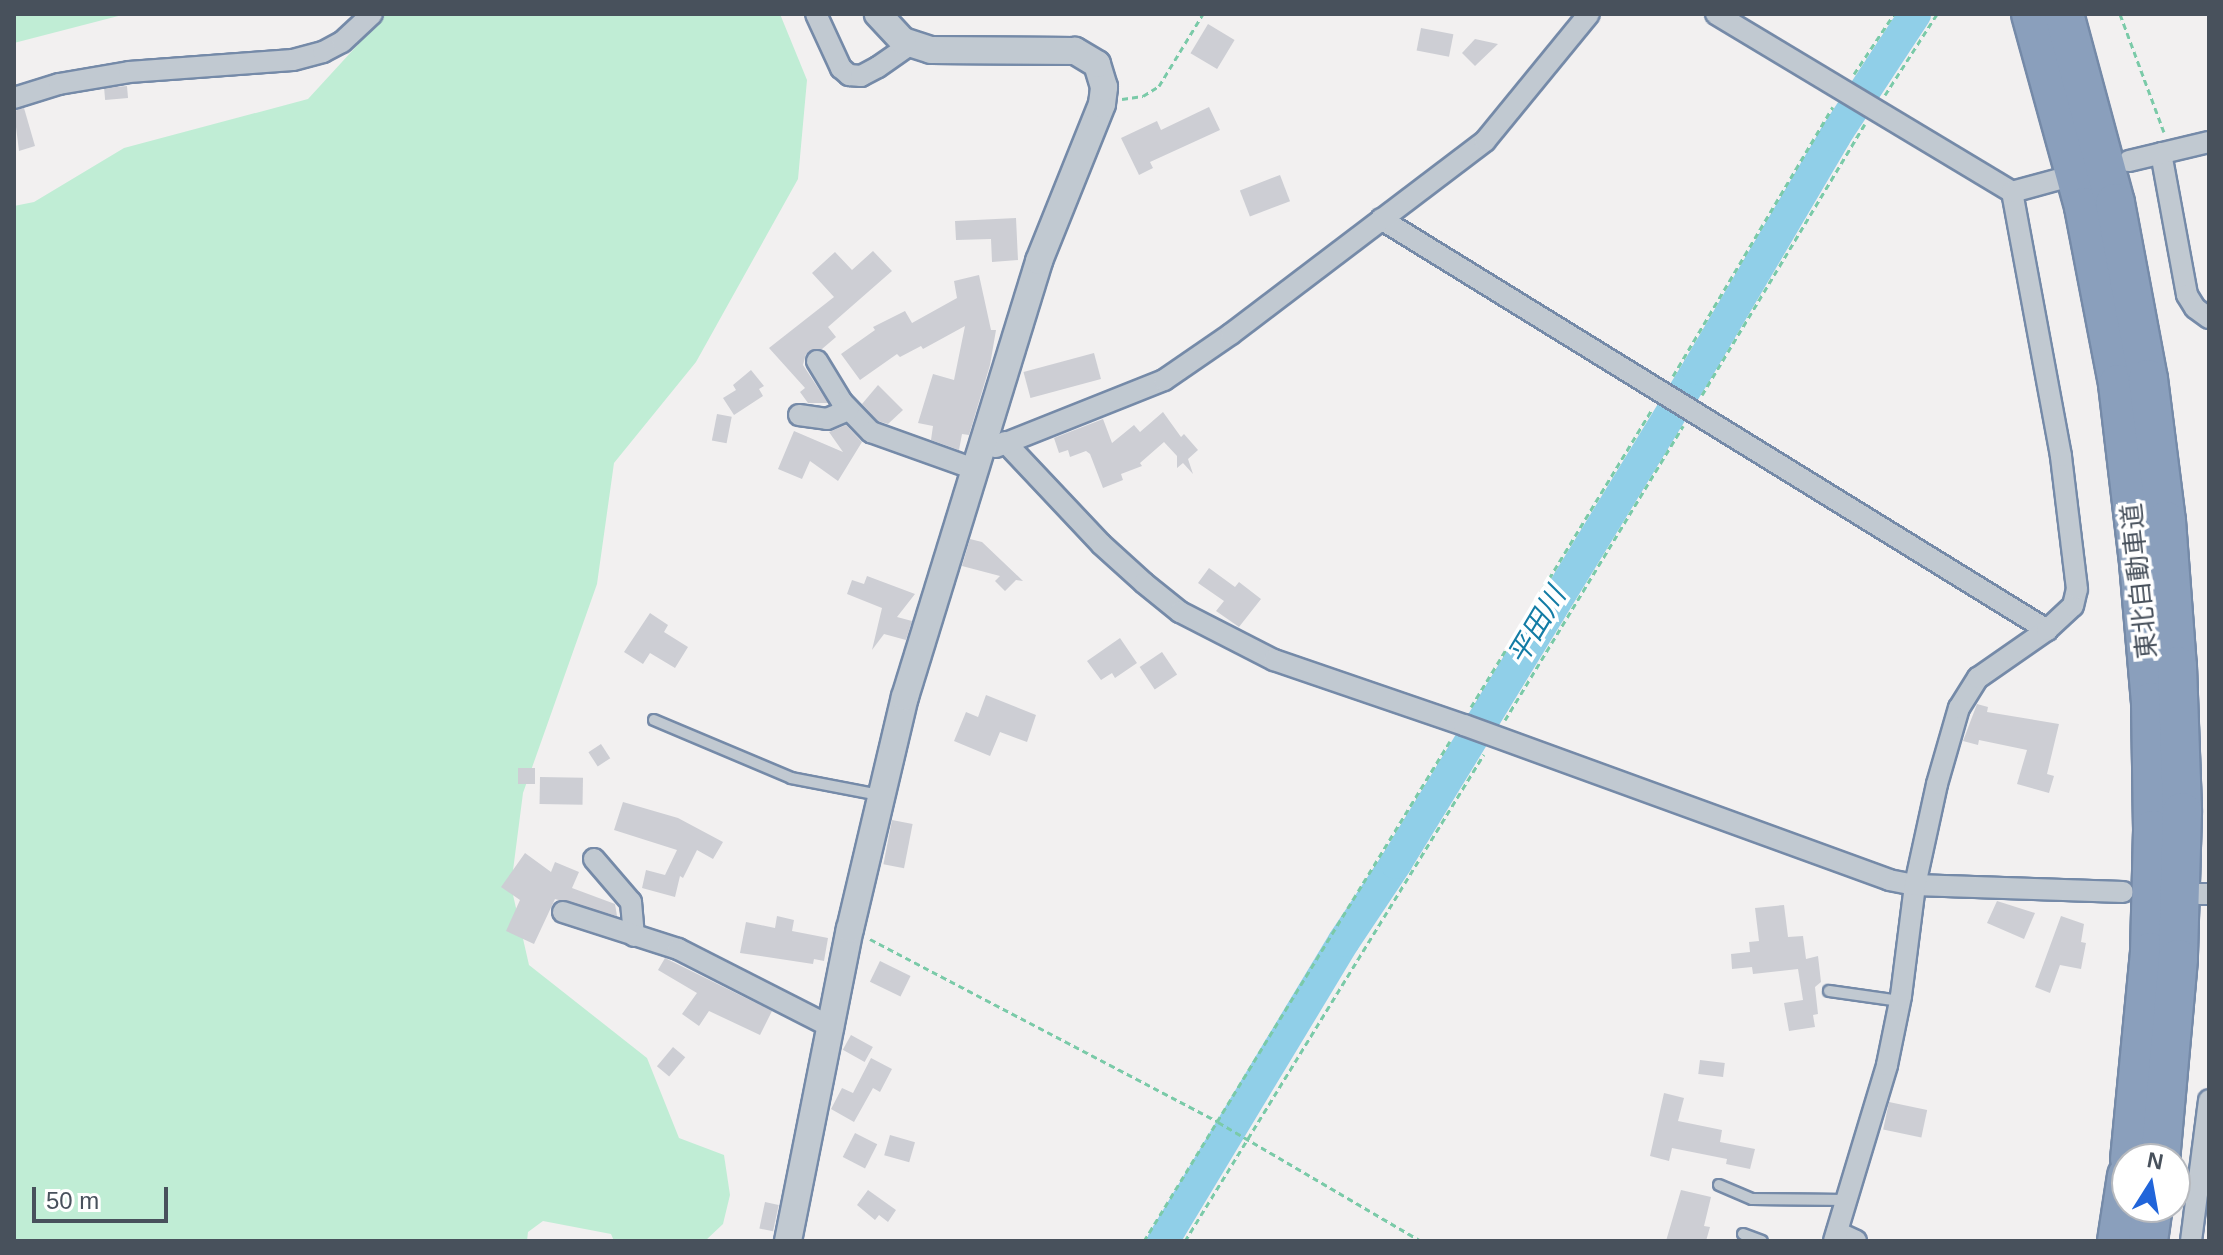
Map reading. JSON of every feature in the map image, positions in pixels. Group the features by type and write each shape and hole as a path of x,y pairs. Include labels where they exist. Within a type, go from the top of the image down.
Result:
{"highway":[{"name":"東北自動車道","path":"2031,14 2084,207 2118,384 2139,563 2151,702 2153,830 2150,952 2132,1143"},
{"name":"東北自動車道","path":"2064,14 2115,203 2148,379 2166,521 2177,666 2182,812 2178,959 2161,1143"}],"street":[{"path":"14,98 59,84 129,72 293,60 323,52 342,42 372,14"},
{"path":"816,14 841,68 849,75 861,76 911,44"},
{"path":"788,1241 833,1028 850,929 918,655 988,455 1039,261 1103,97 1103,77 1089,56 1075,51 931,50 903,41 878,14"},
{"path":"988,455 1164,380 1231,334 1485,141 1589,14"},
{"path":"1716,14 2012,192 2060,179"},
{"path":"2129,161 2209,142"},
{"path":"2166,152 2187,295 2195,308 2209,318"},
{"path":"1856,1241 1835,1237 1887,1065 1900,1001 1915,885 1947,744 1966,693 1989,670 2047,630 2073,606 2077,589 2061,456 2012,192"},
{"path":"1381,219 2047,630"},
{"path":"817,361 848,410 871,432 883,438 988,455 1101,544 1180,612 1222,637 1274,660 1462,724 1846,866 1915,885 2123,892"},
{"path":"799,415 827,419 848,410"},
{"path":"594,859 631,902 634,936"},
{"path":"563,912 678,949 833,1028"},
{"path":"2191,1241 2209,1100"}],"lane":[{"path":"654,720 791,778 881,796"},
{"path":"1829,991 1900,1001"},
{"path":"1719,1185 1752,1199 1846,1200"},
{"path":"1743,1234 1762,1241"}],"path":[{"path":"1103,97 1126,100 1143,96 1159,86 1203,14"},
{"path":"1144,1241 1220,1123 1894,14"},
{"path":"1185,1241 1245,1137 1494,736 1872,109 1937,14"},
{"path":"2120,14 2166,152"},
{"path":"850,929 1220,1123 1421,1241"}],"green space":[{"path":"14,14 126,14 14,43"},
{"path":"386,14 780,14 807,80 798,179 696,362 614,463 597,584 523,793 511,886 529,965 647,1058 679,1138 724,1155 730,1195 723,1224 705,1241 614,1241 611,1234 543,1221 528,1232 527,1241 14,1241 14,206 34,202 124,148 308,99"}],"building":[{"path":"1208,24 1235,40 1217,69 1190,53"},
{"path":"1421,28 1453,34 1449,57 1417,51"},
{"path":"1475,39 1498,44 1475,66 1462,53"},
{"path":"127,86 128,98 105,100 104,88"},
{"path":"1209,107 1220,130 1150,162 1153,168 1139,175 1121,138 1157,121 1161,130"},
{"path":"24,108 35,146 19,151 14,111"},
{"path":"1280,175 1290,201 1250,217 1240,190"},
{"path":"1016,218 1018,260 992,262 991,239 956,240 955,221"},
{"path":"873,251 892,271 828,327 836,337 822,349 806,354 803,365 828,403 808,403 800,392 805,388 769,348 834,297 812,273 835,252 852,270"},
{"path":"979,275 991,330 996,330 990,365 969,435 962,434 959,450 931,440 933,426 918,423 933,374 954,380 965,326 923,349 921,346 900,357 897,354 860,380 841,354 875,330 873,327 905,311 912,323 957,298 954,281"},
{"path":"1094,353 1101,379 1030,398 1023,372"},
{"path":"751,370 764,386 759,389 763,396 734,415 723,398 736,390 733,385"},
{"path":"878,385 903,410 888,424 878,421 862,404"},
{"path":"1163,412 1181,437 1184,434 1198,450 1188,459 1193,474 1183,463 1177,468 1177,456 1164,442 1140,463 1142,466 1121,474 1123,480 1103,488 1090,454 1086,451 1070,457 1068,450 1059,453 1054,438 1103,419 1112,443 1134,425 1140,432"},
{"path":"717,414 732,417 727,443 712,441"},
{"path":"846,425 862,442 838,481 810,461 802,479 778,469 794,431 843,452 829,432"},
{"path":"970,539 982,542 1023,581 1016,580 1005,591 995,581 1000,576 962,566"},
{"path":"1209,568 1235,587 1239,582 1261,599 1239,627 1216,611 1224,601 1198,583"},
{"path":"867,576 915,594 897,617 912,621 906,640 884,634 872,650 882,608 847,594 852,580 864,584"},
{"path":"650,613 668,625 664,632 688,647 675,668 650,653 643,664 624,652"},
{"path":"1120,638 1137,663 1115,678 1112,673 1101,680 1087,661"},
{"path":"1162,652 1177,674 1155,689 1140,667"},
{"path":"986,695 1036,715 1027,742 1000,732 990,756 954,741 966,712 978,717"},
{"path":"1977,704 1988,707 1987,712 2059,724 2047,774 2054,776 2049,793 2017,784 2027,750 1979,740 1978,745 1963,741"},
{"path":"601,744 610,758 598,766 588,752"},
{"path":"518,768 535,768 535,784 518,784"},
{"path":"540,777 583,778 583,805 540,804"},
{"path":"623,802 678,818 723,842 713,859 697,850 683,878 680,876 675,897 642,888 646,870 665,875 677,850 614,830"},
{"path":"892,820 913,824 904,868 883,864"},
{"path":"525,853 551,872 555,862 579,872 572,888 615,904 617,916 555,899 534,944 506,931 520,900 501,887"},
{"path":"1997,901 2035,913 2024,939 1987,923"},
{"path":"1784,905 1788,937 1803,936 1806,959 1818,956 1821,982 1815,987 1818,1014 1813,1015 1815,1027 1789,1031 1784,1003 1803,1000 1798,969 1753,974 1752,967 1732,969 1731,954 1750,952 1749,942 1759,941 1755,908"},
{"path":"777,916 794,920 792,931 828,938 824,961 814,959 813,964 740,953 746,922 775,928"},
{"path":"2061,916 2084,924 2081,942 2086,943 2081,969 2060,965 2050,993 2035,987"},
{"path":"665,958 772,1011 760,1035 709,1011 699,1026 682,1014 697,993 658,970"},
{"path":"880,961 911,976 900,997 870,982"},
{"path":"851,1035 873,1047 865,1062 843,1050"},
{"path":"673,1047 685,1057 669,1076 657,1066"},
{"path":"871,1058 892,1069 880,1092 873,1088 854,1122 831,1109 842,1088 853,1093"},
{"path":"1700,1060 1725,1063 1723,1077 1698,1074"},
{"path":"1664,1093 1684,1098 1678,1121 1722,1130 1720,1142 1755,1149 1750,1169 1726,1164 1727,1159 1672,1148 1669,1161 1650,1156"},
{"path":"1889,1102 1927,1110 1921,1137 1883,1129"},
{"path":"855,1133 877,1144 865,1168 843,1157"},
{"path":"890,1135 915,1142 909,1162 884,1155"},
{"path":"868,1190 896,1210 888,1222 879,1215 875,1220 857,1205"},
{"path":"1681,1190 1711,1197 1704,1226 1710,1227 1706,1241 1666,1241"},
{"path":"765,1202 779,1205 773,1231 759,1228"}],"waterway":[{"name":"平田川","path":"1163,1241 1344,941 1396,863 1698,369 1835,136 1915,14"}]}
